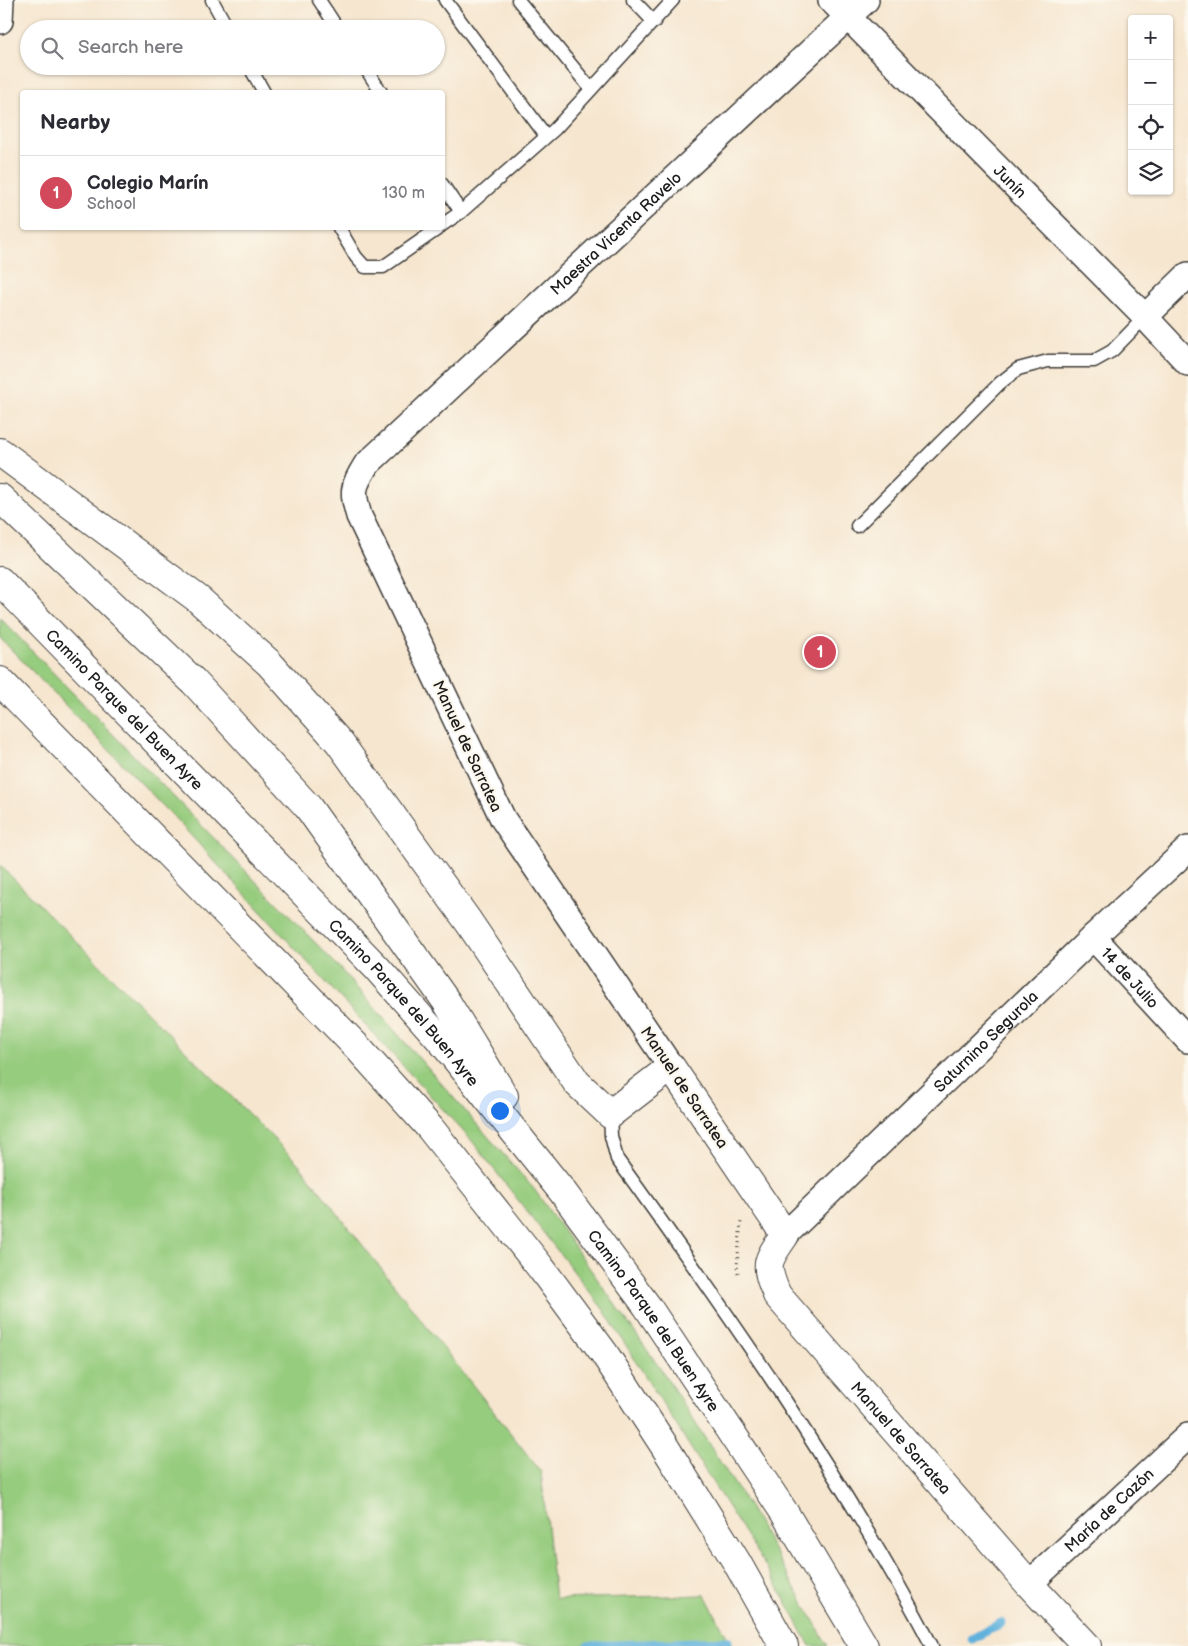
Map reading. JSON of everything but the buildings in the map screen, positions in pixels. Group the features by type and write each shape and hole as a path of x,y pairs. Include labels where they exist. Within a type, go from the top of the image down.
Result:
{"main road":[{"path":"0,452 198,599 269,663 339,742 468,921 576,1083 610,1114 672,1066"},
{"path":"0,498 194,682 308,807 446,1002 562,1191"},
{"name":"Camino Parque del Buen Ayre","path":"0,582 376,967 444,1044 562,1191 647,1306 784,1512 864,1646"},
{"path":"0,681 358,1048 435,1135 541,1268 604,1353 736,1561 784,1646"},
{"name":"Manuel de Sarratea","path":"672,1066 785,1235 770,1256 768,1273 777,1295 1029,1584 1087,1646"}],"street":[{"path":"0,21 1,0"},
{"name":"Maestra Vicenta Ravelo","path":"366,465 839,9 866,0"},
{"name":"Junín","path":"839,9 1145,317 1188,363"},
{"path":"1145,317 1188,275"},
{"name":"Manuel de Sarratea","path":"366,465 358,479 354,494 360,516 503,819 672,1066"},
{"name":"Saturnino Segurola","path":"785,1235 1093,937 1188,849"},
{"name":"14 de Julio","path":"1093,937 1188,1040"},
{"name":"María de Cazón","path":"1029,1584 1188,1436"}],"lane":[{"path":"212,0 223,20"},
{"path":"319,0 332,20"},
{"path":"445,0 546,136"},
{"path":"518,0 591,89"},
{"path":"633,0 654,22"},
{"path":"445,223 461,212 546,136 673,0"},
{"path":"254,75 263,90"},
{"path":"370,75 380,90"},
{"path":"445,188 461,212"},
{"path":"340,230 356,257 365,266 383,268 436,230"},
{"path":"857,526 1000,383 1018,369 1048,361 1094,361 1112,351 1145,317"},
{"path":"610,1114 611,1136 617,1159 704,1280 784,1398 876,1544 932,1646"}],"green space":[{"path":"0,618 336,964 534,1189 664,1374 749,1507 828,1646 810,1646 776,1583 603,1309 472,1141 172,815 0,638"},
{"path":"0,865 298,1163 541,1472 555,1599 705,1595 732,1646 0,1646"}],"waterway":[{"path":"972,1639 1001,1623"},
{"path":"587,1646 728,1641"}],"place":[{"name":"Colegio Marín","path":"820,652"}]}
